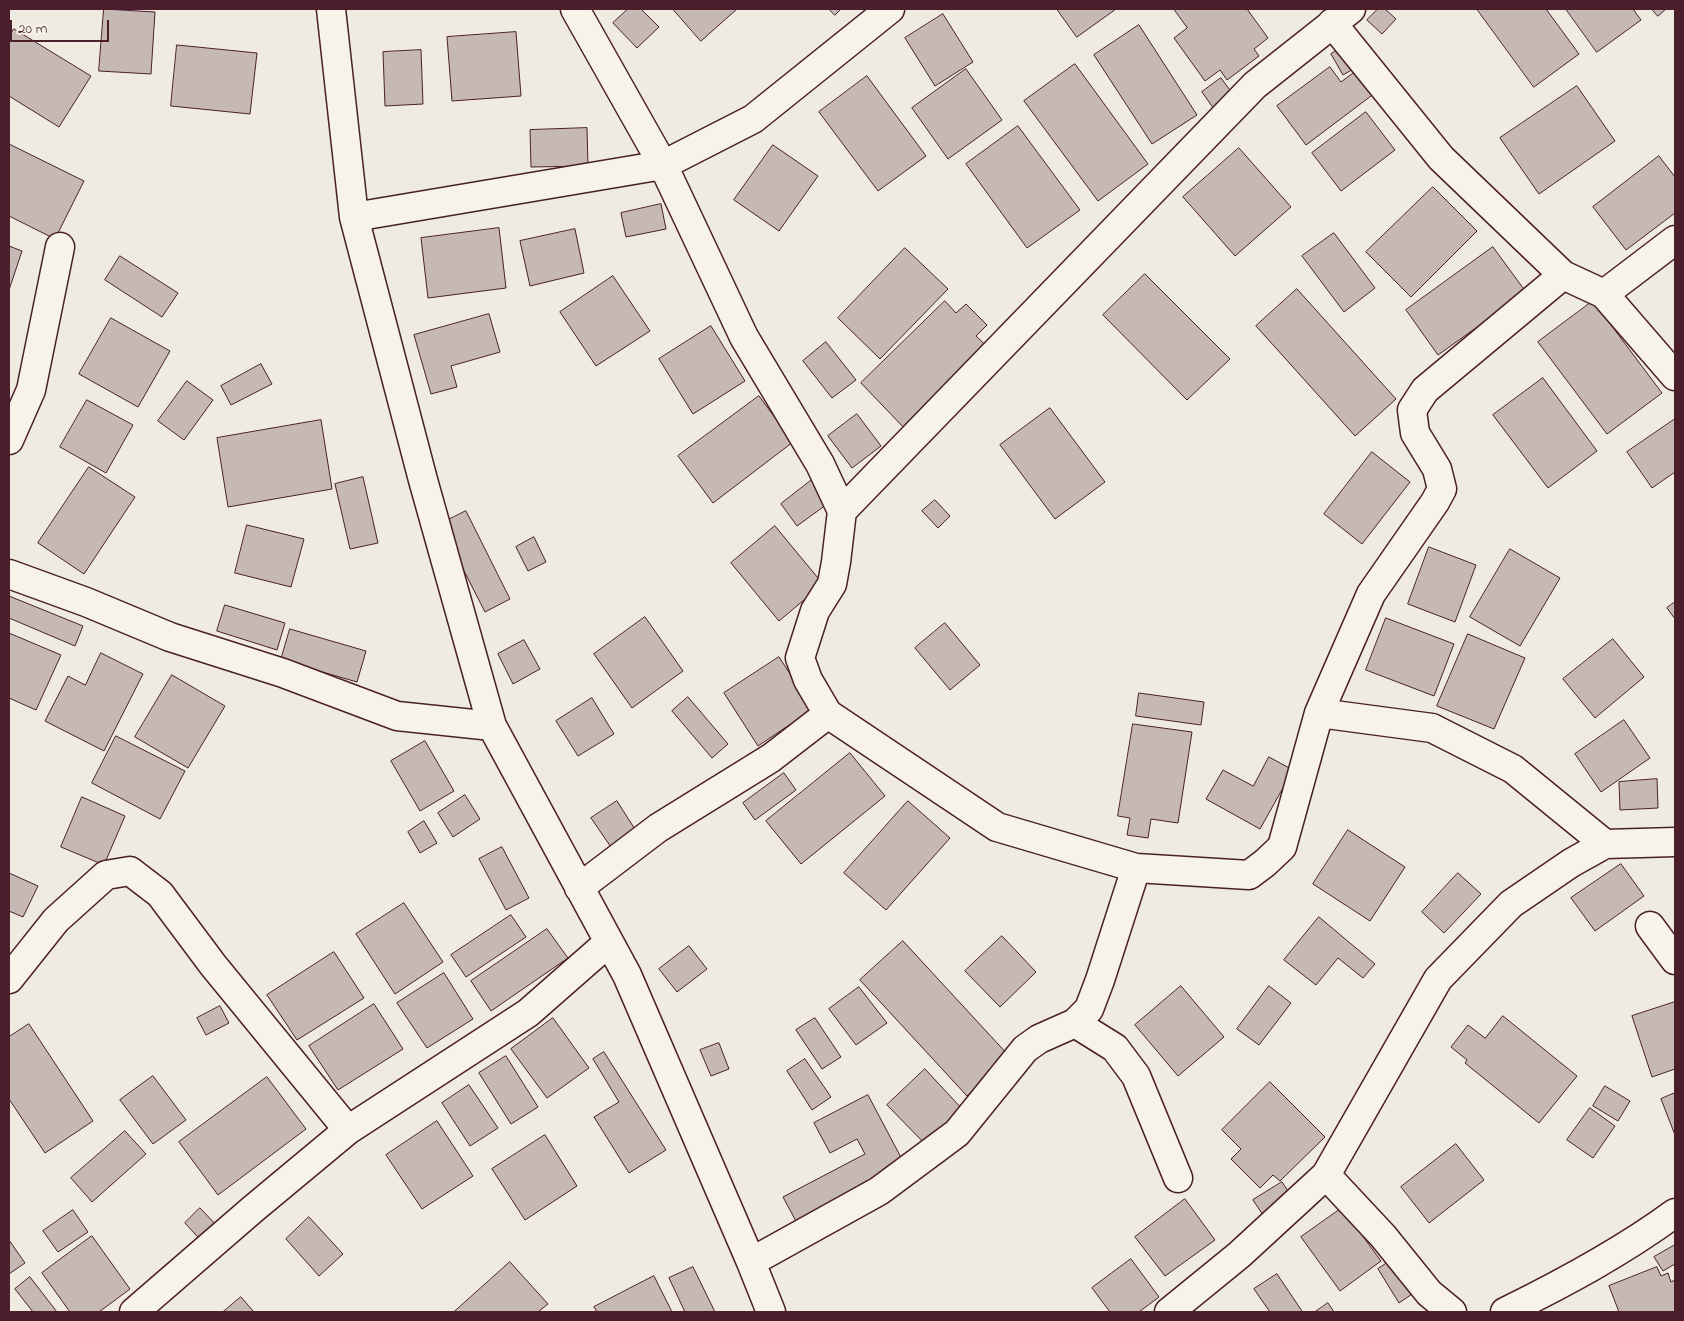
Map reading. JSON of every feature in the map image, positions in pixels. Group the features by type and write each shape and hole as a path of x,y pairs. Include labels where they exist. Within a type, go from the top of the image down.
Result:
{"street":[{"path":"331,9 354,218 423,480 492,726 627,975 771,1312"},
{"path":"576,9 663,165 744,337 820,464 842,511 832,584 815,611 800,658 808,680 828,714 997,826 1136,868 1249,875 1265,864 1282,847 1319,713 1370,594 1435,502 1442,489 1437,468 1414,433 1412,410 1425,390 1563,275"},
{"path":"354,218 663,165 753,119 890,9"},
{"path":"842,511 1255,85 1341,16 1441,158 1563,275 1604,294 1675,376"},
{"path":"1604,294 1675,240"},
{"path":"9,440 30,390 60,247"},
{"path":"9,574 86,602 170,637 283,672 397,716 492,726"},
{"path":"1319,713 1432,728 1513,769 1605,844"},
{"path":"579,888 658,828 770,758 828,714"},
{"path":"1169,1312 1239,1255 1326,1175 1438,979 1511,904 1605,844 1675,842"},
{"path":"751,1262 879,1191 957,1133 1025,1050 1039,1038 1075,1023 1089,1008 1100,980 1136,868"},
{"path":"9,979 56,920 106,875 130,871 160,894 213,965 348,1130"},
{"path":"1650,926 1675,960"},
{"path":"134,1312 348,1130 528,1013 609,942"},
{"path":"1075,1023 1115,1048 1136,1076 1178,1178"},
{"path":"1326,1175 1383,1236 1429,1294 1452,1312"},
{"path":"1504,1312 1570,1280 1647,1234 1675,1213"}],"building":[{"path":"104,9 155,12 151,74 99,71"},
{"path":"628,9 641,9 659,27 637,48 613,23"},
{"path":"673,9 737,9 701,41"},
{"path":"829,9 841,9 835,15"},
{"path":"1057,9 1116,9 1077,37"},
{"path":"1174,9 1247,9 1268,38 1254,49 1259,56 1227,80 1220,70 1205,81 1174,38 1187,28"},
{"path":"1378,9 1385,9 1396,19 1382,34 1367,20"},
{"path":"1477,9 1546,9 1579,54 1534,87"},
{"path":"1566,9 1633,9 1641,20 1597,52"},
{"path":"1652,9 1666,9 1658,16"},
{"path":"943,14 973,62 935,86 905,38"},
{"path":"1139,25 1197,115 1152,144 1094,55"},
{"path":"14,29 91,76 59,127 9,96 9,37"},
{"path":"516,32 521,96 452,101 447,37"},
{"path":"177,45 257,53 250,114 171,106"},
{"path":"1347,45 1360,65 1343,75 1331,54"},
{"path":"421,50 423,104 385,106 383,52"},
{"path":"1075,64 1148,164 1098,201 1024,101"},
{"path":"1330,67 1341,82 1357,70 1375,93 1306,145 1277,106"},
{"path":"966,69 1002,120 948,159 912,108"},
{"path":"867,76 926,156 878,191 819,112"},
{"path":"1221,78 1235,97 1216,112 1202,92"},
{"path":"1577,86 1615,141 1539,194 1500,138"},
{"path":"1366,112 1395,150 1341,191 1312,153"},
{"path":"1018,126 1080,210 1027,248 966,164"},
{"path":"587,128 588,166 531,167 530,130"},
{"path":"9,144 84,181 55,239 9,216"},
{"path":"773,145 818,176 779,231 734,200"},
{"path":"1239,148 1291,207 1235,256 1183,197"},
{"path":"1659,156 1675,177 1675,213 1626,250 1593,207"},
{"path":"1433,187 1477,231 1411,297 1366,252"},
{"path":"661,204 666,229 626,237 621,213"},
{"path":"499,228 506,288 428,298 421,238"},
{"path":"575,229 584,273 530,286 520,241"},
{"path":"1334,233 1375,288 1344,312 1302,256"},
{"path":"9,246 22,251 9,290"},
{"path":"1493,247 1526,292 1438,355 1406,310"},
{"path":"905,248 948,289 880,359 838,318"},
{"path":"120,256 178,293 162,317 105,280"},
{"path":"1145,274 1230,359 1187,400 1103,315"},
{"path":"613,276 650,331 596,366 560,312"},
{"path":"1297,289 1396,399 1355,436 1256,326"},
{"path":"945,301 956,313 966,304 987,325 976,336 990,349 906,430 861,383"},
{"path":"1593,301 1662,393 1607,434 1538,342"},
{"path":"489,314 500,352 451,366 457,387 431,394 414,335"},
{"path":"111,318 170,351 138,407 79,374"},
{"path":"711,326 745,381 693,414 659,359"},
{"path":"826,342 856,380 832,398 803,361"},
{"path":"261,364 272,384 231,405 221,386"},
{"path":"1543,378 1597,451 1548,488 1493,415"},
{"path":"187,381 213,400 184,440 158,421"},
{"path":"759,396 793,442 713,503 678,456"},
{"path":"87,400 133,425 106,473 60,447"},
{"path":"1050,408 1105,482 1055,519 1000,445"},
{"path":"857,414 881,446 852,468 828,436"},
{"path":"1675,419 1675,472 1652,488 1627,452"},
{"path":"321,420 332,489 228,507 217,438"},
{"path":"1372,452 1410,482 1362,544 1324,514"},
{"path":"89,467 135,497 84,574 38,543"},
{"path":"363,477 378,543 350,549 335,484"},
{"path":"813,479 830,502 797,526 781,504"},
{"path":"935,500 950,516 938,528 922,511"},
{"path":"466,511 510,599 485,612 440,524"},
{"path":"247,525 304,539 291,587 235,573"},
{"path":"775,526 823,584 779,621 731,563"},
{"path":"534,537 546,562 528,571 516,547"},
{"path":"1429,547 1476,565 1455,622 1408,604"},
{"path":"1510,549 1560,578 1520,646 1470,617"},
{"path":"9,596 83,626 75,646 9,618"},
{"path":"1675,602 1675,619 1667,608"},
{"path":"225,605 285,623 277,650 217,631"},
{"path":"645,617 683,671 632,708 594,654"},
{"path":"1386,618 1454,644 1434,696 1366,670"},
{"path":"945,623 980,665 950,690 915,648"},
{"path":"290,629 366,651 357,682 281,660"},
{"path":"9,633 61,655 36,710 9,698"},
{"path":"1468,634 1525,658 1494,729 1437,706"},
{"path":"1613,639 1644,677 1595,718 1563,679"},
{"path":"524,640 540,669 513,684 498,654"},
{"path":"101,653 143,674 104,751 45,721 68,676 85,685"},
{"path":"779,657 813,709 758,746 724,693"},
{"path":"172,675 225,706 188,768 135,737"},
{"path":"1139,693 1204,702 1201,725 1136,716"},
{"path":"688,697 728,744 712,758 672,711"},
{"path":"592,698 614,734 578,756 556,721"},
{"path":"1624,720 1650,758 1601,792 1575,754"},
{"path":"1133,724 1192,732 1178,823 1151,819 1148,838 1127,835 1130,818 1118,816"},
{"path":"116,736 185,771 160,819 92,783"},
{"path":"425,741 454,791 420,811 391,761"},
{"path":"850,753 885,796 801,864 766,821"},
{"path":"1269,757 1293,770 1260,829 1206,799 1223,770 1253,786"},
{"path":"784,773 796,790 755,820 743,803"},
{"path":"1657,779 1658,808 1620,810 1619,782"},
{"path":"465,795 480,819 453,837 438,813"},
{"path":"82,797 125,816 104,865 61,847"},
{"path":"617,801 638,834 613,850 591,818"},
{"path":"908,801 950,838 886,910 844,873"},
{"path":"424,821 437,843 420,853 408,832"},
{"path":"1348,830 1405,867 1370,921 1313,884"},
{"path":"502,847 529,898 506,910 479,859"},
{"path":"1621,864 1644,896 1595,931 1571,898"},
{"path":"9,873 38,886 23,917 9,911"},
{"path":"1458,873 1481,894 1444,933 1422,912"},
{"path":"404,903 443,962 395,994 356,934"},
{"path":"511,915 526,937 466,977 451,955"},
{"path":"1319,917 1375,964 1363,978 1338,958 1316,985 1284,960"},
{"path":"547,929 568,958 491,1011 471,981"},
{"path":"1002,936 1036,972 1000,1007 965,971"},
{"path":"903,941 1010,1057 967,1096 860,980"},
{"path":"689,946 707,969 677,992 659,969"},
{"path":"334,952 364,998 297,1040 267,995"},
{"path":"444,973 473,1019 427,1048 397,1003"},
{"path":"1181,986 1224,1037 1178,1076 1135,1025"},
{"path":"1269,986 1291,1003 1259,1045 1237,1029"},
{"path":"859,987 887,1023 856,1045 829,1009"},
{"path":"1675,1002 1675,1069 1652,1077 1632,1016"},
{"path":"374,1004 403,1049 338,1090 309,1046"},
{"path":"220,1006 229,1023 206,1035 197,1018"},
{"path":"1503,1016 1577,1076 1539,1123 1465,1063 1467,1060 1451,1047 1468,1025 1485,1038"},
{"path":"553,1018 589,1068 547,1098 511,1049"},
{"path":"815,1018 841,1057 822,1069 796,1030"},
{"path":"29,1024 93,1121 45,1153 9,1099 9,1037"},
{"path":"719,1043 729,1069 711,1076 700,1050"},
{"path":"604,1052 666,1150 629,1173 594,1117 619,1102 593,1059"},
{"path":"506,1056 538,1107 511,1124 479,1073"},
{"path":"805,1059 831,1097 812,1110 787,1071"},
{"path":"925,1069 964,1111 927,1146 887,1105"},
{"path":"153,1076 186,1120 153,1144 120,1100"},
{"path":"267,1077 306,1129 218,1195 179,1142"},
{"path":"1270,1082 1325,1137 1280,1181 1273,1175 1260,1188 1231,1159 1241,1149 1222,1130"},
{"path":"469,1085 498,1128 470,1146 442,1103"},
{"path":"1605,1086 1630,1101 1618,1121 1593,1106"},
{"path":"1675,1093 1675,1135 1661,1099"},
{"path":"868,1095 905,1165 797,1223 783,1197 865,1154 857,1139 830,1153 814,1123"},
{"path":"1590,1108 1615,1126 1593,1158 1567,1140"},
{"path":"437,1121 473,1176 422,1209 386,1155"},
{"path":"125,1131 146,1154 92,1202 71,1178"},
{"path":"545,1135 577,1186 525,1220 492,1169"},
{"path":"1456,1144 1484,1180 1429,1223 1401,1187"},
{"path":"1282,1182 1292,1197 1263,1215 1253,1200"},
{"path":"1185,1199 1215,1240 1165,1276 1135,1237"},
{"path":"200,1208 221,1230 205,1245 185,1223"},
{"path":"1342,1208 1381,1261 1340,1291 1301,1237"},
{"path":"73,1210 88,1232 58,1252 43,1231"},
{"path":"309,1217 343,1254 319,1276 286,1239"},
{"path":"92,1236 130,1289 99,1312 70,1312 42,1273"},
{"path":"9,1240 25,1263 9,1274"},
{"path":"1675,1245 1675,1264 1663,1271 1654,1257"},
{"path":"1396,1257 1418,1290 1399,1303 1378,1269"},
{"path":"1131,1259 1159,1297 1139,1312 1110,1312 1092,1288"},
{"path":"510,1262 548,1304 538,1312 454,1312"},
{"path":"693,1267 715,1312 685,1312 669,1278"},
{"path":"1657,1267 1661,1276 1668,1273 1671,1282 1675,1280 1675,1312 1619,1312 1609,1286"},
{"path":"1277,1274 1301,1312 1270,1312 1254,1289"},
{"path":"654,1276 672,1312 597,1312 594,1307"},
{"path":"30,1277 57,1312 33,1312 15,1289"},
{"path":"241,1297 254,1312 223,1312"},
{"path":"1328,1303 1334,1312 1315,1312"}]}
